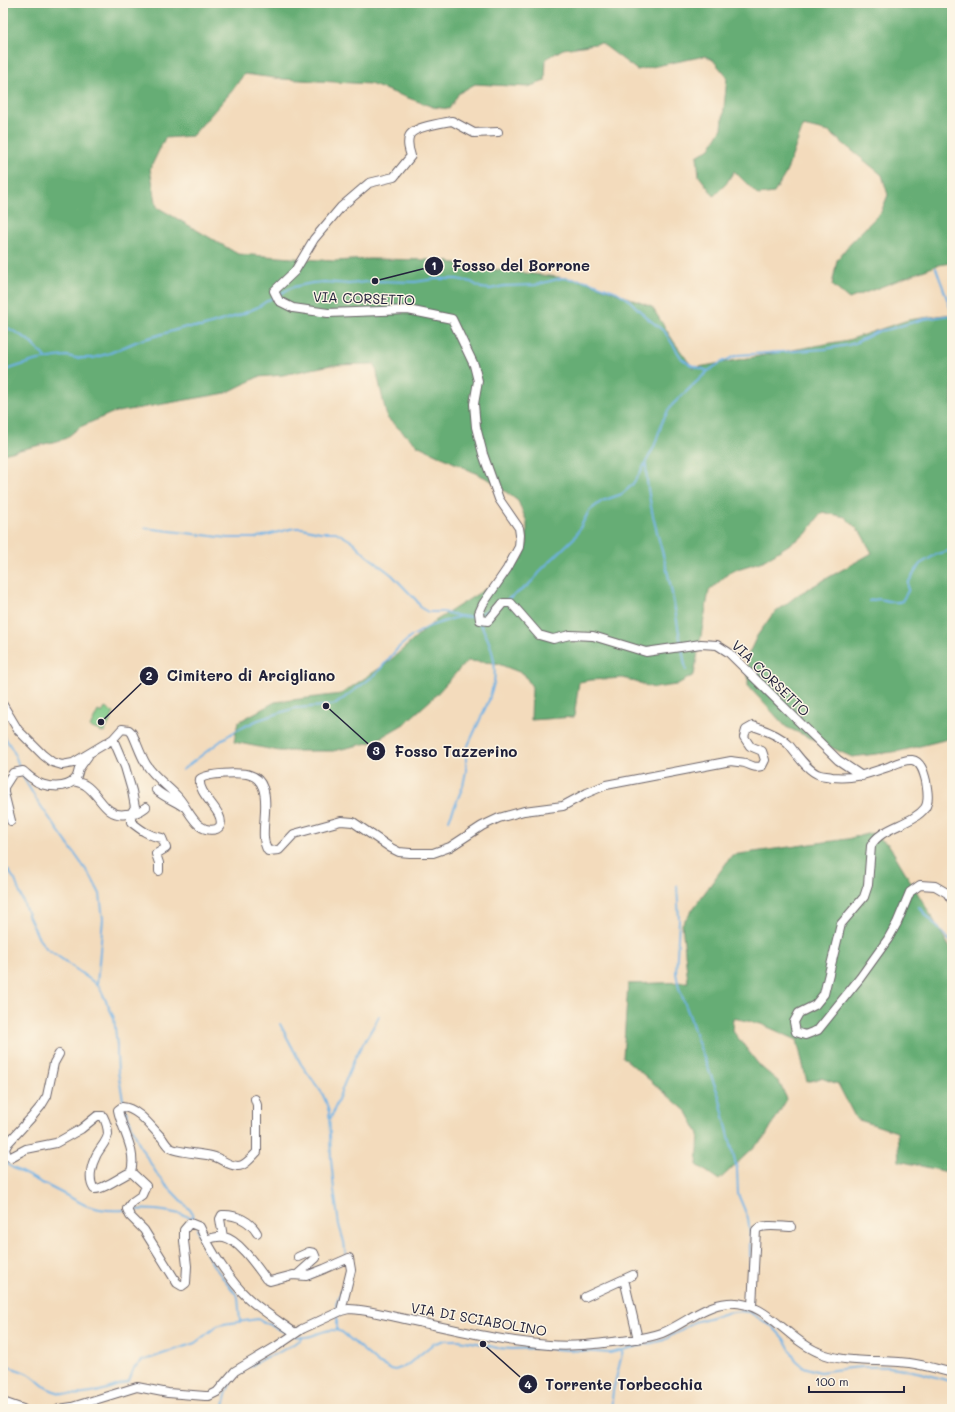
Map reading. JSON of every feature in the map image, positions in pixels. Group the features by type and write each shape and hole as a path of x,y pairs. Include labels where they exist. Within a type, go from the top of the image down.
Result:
{"street":[{"name":"VIA CORSETTO","path":"498,132 474,132 452,121 414,130 409,136 408,146 411,156 394,177 369,183 341,206 314,239 295,271 274,291 276,296 279,301 293,308 328,313 408,310 452,319 474,365 478,381 474,404 476,427 483,454 499,499 519,528 520,534 520,546 507,569 483,604 479,615 480,620 488,621 503,603 511,603 539,635 553,639 570,635 593,636 646,652 701,644 718,645 728,652 838,760 862,776"},
{"path":"3,705 18,730 43,755 52,762 62,765 66,765 113,739 122,729 129,730 132,733 148,767 178,797 201,826 208,830 216,829 220,824 220,818 200,788 200,780 209,774 247,774 254,777 264,788 266,805 264,843 268,851 279,850 294,834 341,821 353,822 390,848 399,852 427,853 442,851 450,848 482,826 499,818 524,811 563,806 587,793 606,786 731,761 745,763 752,767 762,766 765,760 762,751 750,746 744,737 746,730 753,726 768,731 787,743 802,762 819,775 844,778 862,776 904,761 912,760 918,762 924,775 928,791 925,807 917,816 880,836 871,846 868,885 864,897 841,924 824,994 815,1005 799,1013 794,1022 796,1032 805,1036 818,1030 860,978 894,928 910,892 920,885 935,886 948,894 952,900"},
{"path":"113,739 125,767 131,788 135,807 131,814 131,822 141,831 154,837 162,838 165,844 166,848 156,854 159,862 159,871"},
{"path":"11,821 4,793 4,787 13,773 23,771 33,780 46,786 61,786 73,781 77,777 82,763 92,751"},
{"path":"73,781 85,784 103,805 114,814 121,815 138,813 146,807"},
{"path":"156,790 165,797 188,809"},
{"path":"59,1054 54,1063 47,1096 41,1106 8,1143 5,1149 7,1156 12,1156 26,1149 56,1143 81,1129 97,1116 104,1116 108,1126 108,1136 94,1159 91,1173 91,1185 94,1189 100,1189 117,1178 131,1172 133,1166 128,1136 122,1125 118,1110 122,1107 128,1108 137,1113 170,1148 216,1157 227,1164 238,1166 243,1165 257,1152 257,1105 255,1099"},
{"path":"131,1172 146,1186 142,1195 132,1202 127,1209 130,1216 144,1230 177,1283 182,1286 186,1283 187,1266 184,1230 190,1223 200,1227 211,1249 237,1286 249,1298 295,1333"},
{"path":"224,1237 220,1219 222,1215 227,1215 248,1222 254,1227 257,1233"},
{"path":"752,1306 756,1230 764,1226 791,1228"},
{"path":"206,1240 224,1237 230,1239 248,1255 268,1281 296,1275 303,1276 311,1274 349,1258 351,1263 350,1274 341,1311"},
{"path":"296,1275 316,1258 314,1253 309,1252 298,1257"},
{"path":"585,1297 633,1275"},
{"path":"624,1279 638,1339"},
{"name":"VIA DI SCIABOLINO","path":"60,1409 72,1407 137,1387 168,1393 210,1396 217,1392 235,1371 277,1346 295,1333 341,1311 355,1309 503,1339 566,1346 589,1345 638,1339 660,1334 713,1307 729,1303 752,1306 764,1313 794,1338 815,1351 823,1354 842,1358 913,1363 952,1373"},
{"path":"3,1402 23,1409"}],"green space":[{"path":"3,3 952,3 952,263 938,265 849,299 832,285 837,260 851,242 881,212 888,195 882,175 829,132 803,126 786,173 774,193 758,195 734,171 726,184 714,196 699,176 697,156 710,148 722,128 727,77 713,60 705,56 637,70 601,43 563,49 546,59 545,81 528,87 475,84 459,93 449,109 433,107 370,84 283,79 244,74 232,91 192,136 165,138 150,169 157,207 238,254 334,261 370,259 438,260 491,269 583,280 652,307 674,342 693,368 848,340 908,320 952,314 952,738 900,751 852,757 786,727 748,686 748,655 757,636 772,615 799,594 872,553 861,533 845,517 822,512 806,534 763,561 731,571 709,591 694,675 676,685 654,688 623,678 579,682 574,717 531,720 532,687 524,674 496,663 467,661 433,698 404,724 373,742 333,751 279,751 234,742 238,722 275,702 341,694 386,664 435,621 498,581 522,559 527,544 527,522 518,501 490,480 417,445 387,418 375,364 331,365 283,375 258,377 226,393 112,413 80,427 65,439 3,454"},
{"path":"105,708 114,713 104,733 90,727 98,711 102,713"},
{"path":"871,833 889,845 952,951 952,1173 899,1161 897,1132 856,1119 838,1084 821,1078 807,1082 797,1040 761,1024 733,1018 732,1030 760,1066 779,1082 787,1099 765,1137 719,1180 697,1165 699,1134 687,1112 623,1057 628,984 688,982 682,924 732,855 847,839"}],"waterway":[{"path":"936,268 952,313"},
{"path":"278,295 293,287 324,282 349,284 375,281 415,282 435,279 457,279 471,282 481,288 490,289 504,286 535,285 562,278 582,280 617,292 628,299 646,317 665,332 682,359 691,365 708,371"},
{"path":"3,371 34,361 56,357 67,356 76,358 93,358 110,353 138,341 186,327 201,327 240,315 258,307 274,297"},
{"path":"506,600 531,583 542,569 575,537 589,511 602,501 622,494 632,485 654,447 663,420 671,406 708,371 720,363 738,355 825,349 848,345 879,331 924,319 952,315"},
{"path":"3,325 27,339 47,359"},
{"path":"646,465 648,492 669,579 681,645"},
{"path":"145,528 228,538 255,538 294,528 302,528 320,532 336,532 353,542 366,555 392,575 417,601 421,608 428,612 443,612 460,616"},
{"path":"869,601 874,599 894,602 902,601 908,591 908,583 920,564 937,554 952,550"},
{"path":"482,613 496,606"},
{"path":"182,770 226,737 258,720 295,708 336,704 376,674 398,648 412,636 430,626 461,616 470,617 478,615"},
{"path":"449,820 463,786 466,771 466,750 489,700 494,682 495,674 492,651 479,622"},
{"path":"682,649 686,670"},
{"path":"3,734 14,752 20,769"},
{"path":"22,775 36,799 91,877 100,894 103,919 97,984"},
{"path":"3,863 15,880 28,915 39,939 46,948 99,986 114,1018 118,1072 124,1105"},
{"path":"677,886 679,920 676,973 679,988 697,1040 719,1096 737,1169 738,1194 748,1218 750,1234 750,1271"},
{"path":"919,907 952,943"},
{"path":"331,1118 357,1054 379,1016"},
{"path":"280,1024 301,1064 322,1093 329,1112 334,1190 339,1225 344,1242 346,1257"},
{"path":"125,1109 140,1146 157,1174 191,1211 195,1223"},
{"path":"3,1159 13,1168 85,1205 104,1210 124,1210"},
{"path":"131,1210 147,1209 163,1211 194,1218"},
{"path":"197,1229 205,1251 213,1265 238,1297 240,1322"},
{"path":"337,1310 336,1303 343,1288"},
{"path":"295,1336 308,1337 329,1330 342,1332 378,1363 395,1370 406,1366 433,1344 445,1340 459,1340 497,1348 541,1348 610,1353 664,1340 694,1322 740,1311 749,1312 773,1327 784,1339 796,1360 804,1367 820,1372 858,1367 897,1368 952,1382"},
{"path":"337,1315 337,1330"},
{"path":"3,1365 29,1374 44,1386 59,1393 89,1393 100,1391 129,1381 134,1368 142,1361 195,1343 217,1326 258,1319 289,1334"},
{"path":"250,1367 262,1359 278,1353 302,1339"},
{"path":"611,1409 613,1391 623,1350"},
{"path":"225,1409 225,1398 232,1380"}],"place":[{"name":"Fosso del Borrone","path":"375,281"},
{"name":"Fosso Tazzerino","path":"326,706"},
{"name":"Cimitero di Arcigliano","path":"101,722"},
{"name":"Torrente Torbecchia","path":"483,1344"}]}
